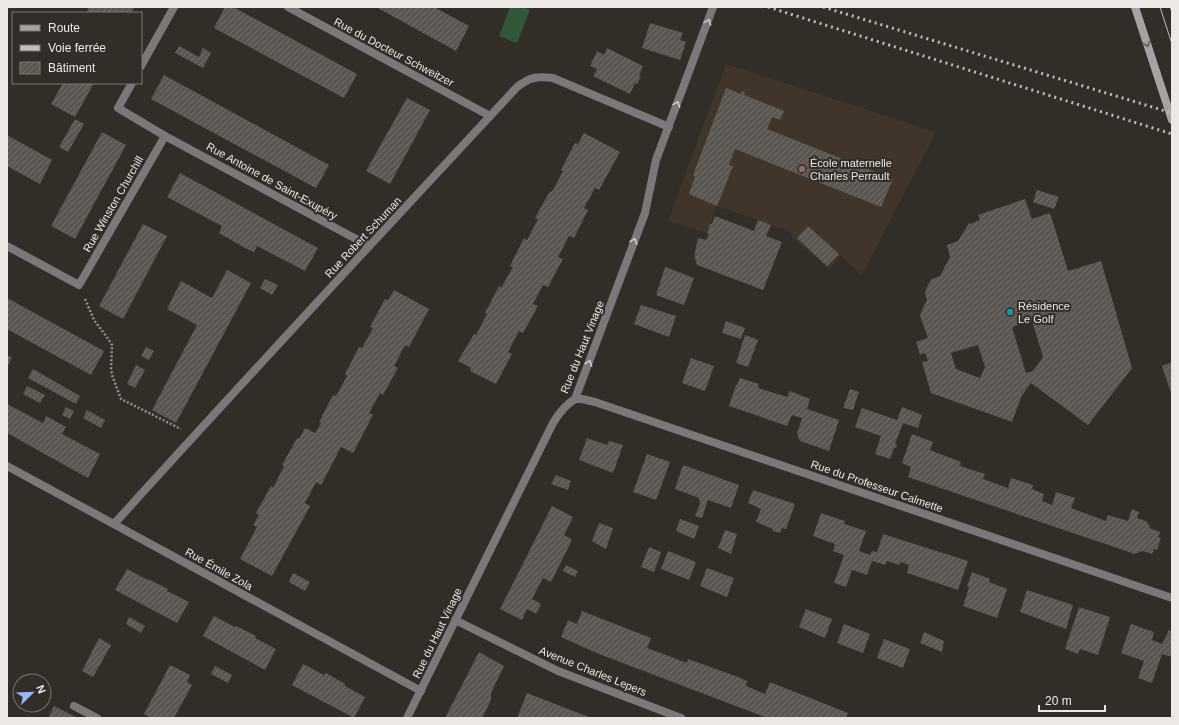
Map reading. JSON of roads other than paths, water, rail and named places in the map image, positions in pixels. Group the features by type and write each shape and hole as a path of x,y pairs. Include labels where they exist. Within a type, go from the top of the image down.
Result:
{"street":[{"path":"142,64 174,7"},
{"name":"Rue du Docteur Schweitzer","path":"288,7 490,116"},
{"name":"Rue du Haut Vinage","path":"407,718 553,423 567,404 575,400 644,213 656,160 713,7"},
{"path":"1135,7 1172,120"},
{"name":"Rue Robert Schuman","path":"114,524 368,246 525,80 534,77 553,78 669,127"},
{"path":"131,84 118,108 165,136"},
{"name":"Rue Antoine de Saint-Exupéry","path":"165,136 368,246"},
{"name":"Rue Winston Churchill","path":"7,246 80,285 165,136"},
{"name":"Rue du Professeur Calmette","path":"575,400 582,399 595,402 1172,598"},
{"name":"Rue Émile Zola","path":"7,466 421,691"},
{"name":"Avenue Charles Lepers","path":"455,620 558,671 681,718"},
{"path":"74,706 97,718"}],"tram line":[{"path":"1160,7 1172,44"},
{"path":"1170,7 1172,12"}],"railway":[{"path":"768,7 1172,134"},
{"path":"823,7 1172,113"}],"place":[{"name":"École maternelle Charles Perrault","path":"802,169"},
{"name":"Résidence Le Golf","path":"1010,312"}]}
